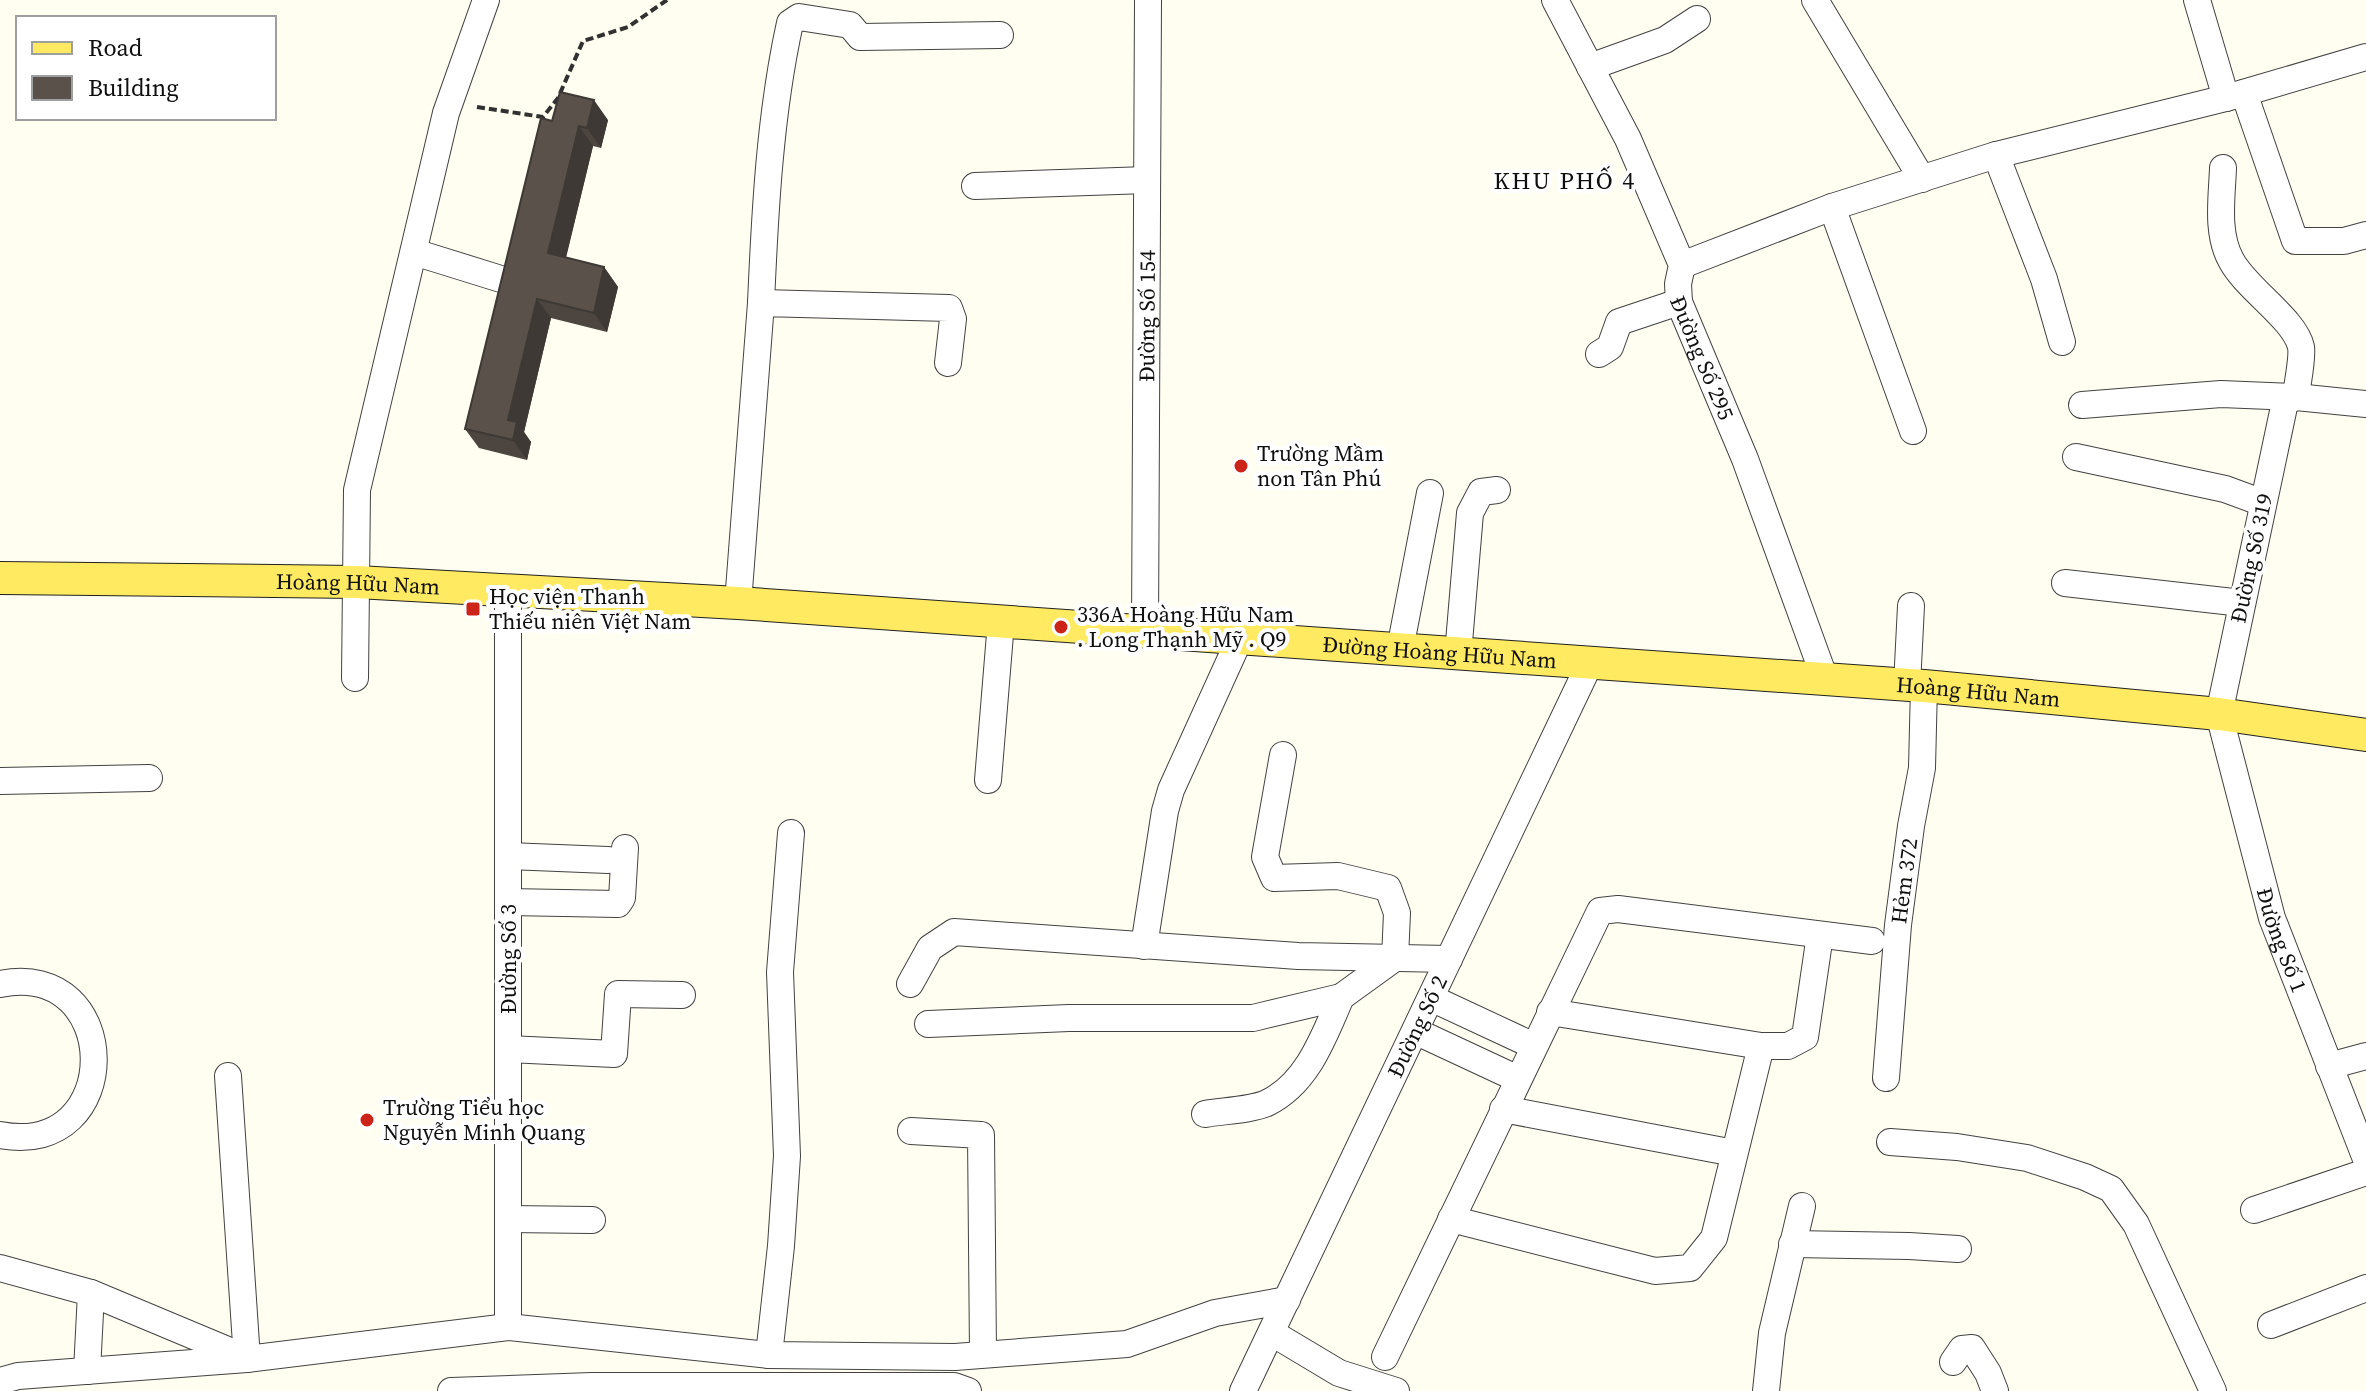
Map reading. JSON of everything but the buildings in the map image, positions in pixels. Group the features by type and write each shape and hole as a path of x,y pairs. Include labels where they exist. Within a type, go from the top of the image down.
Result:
{"main road":[{"name":"Hoàng Hữu Nam","path":"0,578 357,582 738,603 1145,632"},
{"name":"Đường Hoàng Hữu Nam","path":"1145,632 1590,663"},
{"name":"Hoàng Hữu Nam","path":"1590,663 1915,685 2219,714 2366,735"}],"street":[{"path":"355,678 357,490 446,113 486,0"},
{"name":"Đường Số 154","path":"1145,632 1148,0"},
{"name":"Đường Số 295","path":"1555,0 1628,139 1682,265 1678,284 1679,302 1745,459 1825,679"},
{"path":"1815,0 1922,179"},
{"path":"2197,0 2295,241 2344,241 2366,235"},
{"path":"738,603 765,226 780,70 790,23 799,17 850,25 860,37 1000,35"},
{"path":"1590,67 1665,40 1697,19"},
{"path":"1682,265 1832,207 1996,155 2235,95 2366,57"},
{"path":"1996,155 2044,279 2062,342"},
{"name":"Đường Số 319","path":"2219,714 2263,503 2301,347 2286,321 2250,288 2229,258 2221,221 2223,168"},
{"path":"975,186 1147,180"},
{"path":"1832,207 1913,431"},
{"path":"414,252 504,280"},
{"path":"1599,354 1610,347 1619,322 1679,302"},
{"path":"761,303 949,308 953,319 948,363"},
{"path":"2082,405 2221,394 2366,404"},
{"path":"2076,457 2225,489 2263,503"},
{"path":"1458,654 1470,513 1481,492 1497,490"},
{"path":"1400,649 1430,493"},
{"path":"2065,583 2242,603"},
{"name":"Đường Số 3","path":"508,590 508,1327"},
{"name":"Hẻm 372","path":"1886,1078 1898,925 1922,768 1911,606"},
{"path":"988,780 1001,622"},
{"path":"1144,946 1171,790 1240,638"},
{"name":"Đường Số 2","path":"1243,1391 1590,663"},
{"name":"Đường Số 1","path":"2219,714 2272,918 2329,1066 2364,1146"},
{"path":"1283,755 1265,857 1274,878 1338,876 1388,888 1397,913 1395,958"},
{"path":"0,781 149,778"},
{"path":"769,1355 787,1156 780,972 791,833"},
{"path":"508,856 617,854 622,898 619,903 508,902"},
{"path":"1385,1357 1600,911 1604,909 1872,941"},
{"path":"910,984 930,948 954,932 1298,956 1449,959"},
{"path":"1550,1012 1761,1046 1788,1046 1805,1037 1820,935"},
{"path":"928,1024 1069,1018 1253,1018 1341,997 1395,958"},
{"path":"0,984 23,981 43,985 62,994 77,1008 88,1025 95,1044 96,1065 92,1085 83,1103 70,1118 53,1130 34,1136 0,1135"},
{"path":"508,1049 614,1054 618,994 682,995"},
{"path":"1205,1114 1266,1104 1299,1079 1316,1052 1341,997"},
{"path":"1431,998 1534,1046"},
{"path":"1415,1031 1518,1079"},
{"path":"1451,1219 1655,1271 1690,1268 1714,1238 1761,1046"},
{"path":"2329,1066 2366,1056"},
{"path":"228,1076 247,1359"},
{"path":"1503,1109 1734,1153"},
{"path":"911,1131 981,1135 983,1354"},
{"path":"1890,1142 1957,1147 2027,1158 2111,1189 2136,1224 2213,1391"},
{"path":"2254,1210 2366,1172"},
{"path":"1766,1391 1772,1333 1802,1206"},
{"path":"508,1219 592,1220"},
{"path":"1792,1244 1958,1249"},
{"path":"0,1268 91,1293 247,1359"},
{"path":"2271,1325 2366,1288"},
{"path":"87,1371 91,1293"},
{"path":"0,1381 18,1376 247,1359 508,1327 769,1355 955,1357 1127,1344 1215,1313 1287,1300"},
{"path":"1272,1333 1339,1373 1396,1391"},
{"path":"1953,1362 1962,1349 1972,1348 1995,1391"},
{"path":"451,1391 592,1386 727,1389 954,1386 968,1391"}],"path":[{"path":"477,107 543,117 558,98 583,41 628,27 667,0"}],"place":[{"name":"Trường Mầm non Tân Phú","path":"1241,466"},
{"name":"Học viện Thanh Thiếu niên Việt Nam","path":"473,609"},
{"name":"336A Hoàng Hữu Nam . Long Thạnh Mỹ . Q9","path":"1061,627"},
{"name":"Trường Tiểu học Nguyễn Minh Quang","path":"367,1120"}],"district":[{"name":"KHU PHỐ 4","path":"1565,181"}]}
